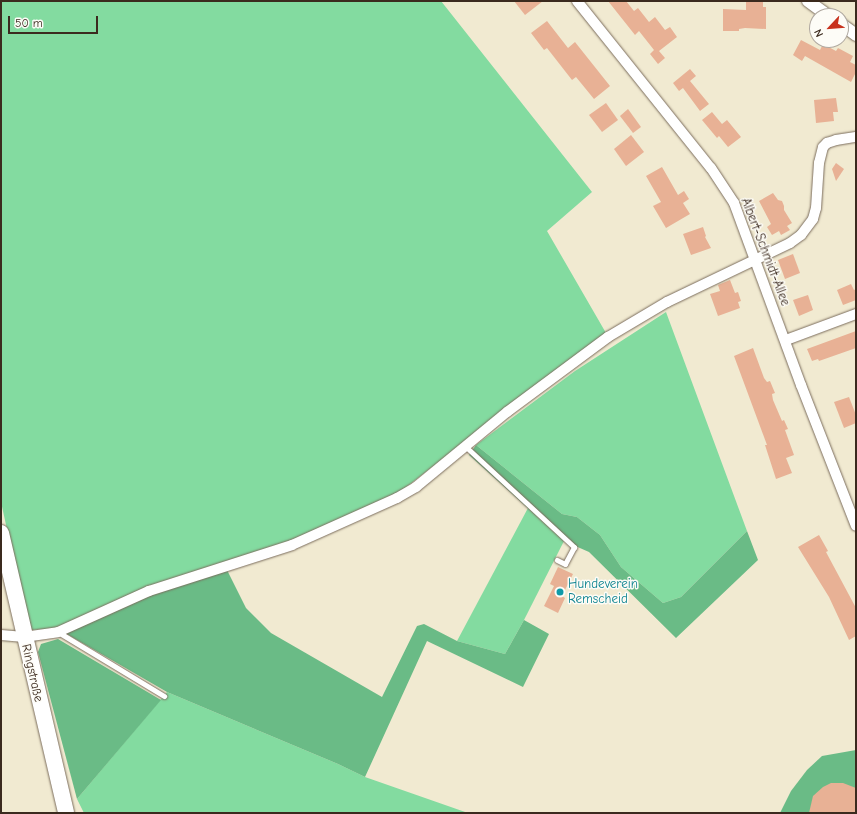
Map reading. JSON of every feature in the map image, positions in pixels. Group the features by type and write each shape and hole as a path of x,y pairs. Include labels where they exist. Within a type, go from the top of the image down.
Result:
{"main road":[{"name":"Ringstraße","path":"1,533 66,813"}],"street":[{"name":"Albert-Schmidt-Allee","path":"577,1 724,188 734,203 786,340 852,506 856,526"},
{"path":"808,1 818,8"},
{"path":"1,635 24,637 58,632 149,591 292,545 366,514 398,498 416,487 507,412 608,337 667,302 790,243 807,229 813,219 816,208 819,163 823,147 836,140 856,137"},
{"path":"786,340 856,314"}],"lane":[{"path":"465,446 574,547 565,564 557,560"},
{"path":"58,632 164,696"}],"green space":[{"path":"1,1 441,1 592,192 547,231 606,333 401,491 308,535 55,629 29,630 1,502"},
{"path":"666,312 747,531 681,597 663,603 621,567 600,535 577,517 562,514 476,445 575,371"},
{"path":"476,445 562,514 577,517 600,535 621,567 663,603 681,597 747,531 758,560 676,638 589,552 564,541 469,455"},
{"path":"528,508 564,541 524,620 505,654 457,641"},
{"path":"227,570 246,608 271,633 382,697 417,626 424,624 457,641 505,654 524,620 549,634 523,687 427,641 365,777 338,764 167,692 65,633 164,589"},
{"path":"58,639 161,700 77,799 38,652 41,644"},
{"path":"167,692 338,764 365,777 468,813 84,813 77,799"},
{"path":"856,750 856,813 780,813 791,791 807,770 822,756"}],"building":[{"path":"514,1 543,1 525,15"},
{"path":"608,1 626,1 634,11 638,8 649,22 655,17 665,30 670,27 677,37 659,51 665,58 658,64 650,54 654,50 639,31 635,35"},
{"path":"746,1 763,1 763,7 766,7 766,29 745,28 739,29 739,31 723,31 723,9 746,10"},
{"path":"547,21 568,48 575,42 610,86 594,99 576,77 572,80 547,48 544,50 531,33"},
{"path":"801,40 809,44 809,48 816,48 820,50 821,48 830,48 836,51 838,48 853,56 850,62 856,65 856,72 851,82 805,56 802,61 793,55"},
{"path":"690,69 696,76 690,81 709,104 700,111 683,88 679,91 673,83"},
{"path":"836,98 838,112 833,112 834,121 816,123 814,100"},
{"path":"606,103 618,120 602,132 589,115"},
{"path":"628,109 641,127 633,133 620,116"},
{"path":"712,112 722,124 727,120 741,137 728,147 719,136 717,138 702,120"},
{"path":"631,135 644,152 626,166 614,149"},
{"path":"836,163 844,169 836,181 832,169"},
{"path":"662,167 678,195 684,191 689,199 683,203 690,214 666,228 653,206 661,202 646,176"},
{"path":"773,193 778,200 782,201 784,210 792,223 787,226 790,230 781,235 779,231 772,235 767,227 771,224 759,201"},
{"path":"703,227 705,237 711,248 691,255 683,234"},
{"path":"793,254 800,273 785,279 778,260"},
{"path":"730,280 735,293 738,292 741,301 738,302 740,308 718,316 710,294 720,291 718,285"},
{"path":"851,284 854,290 856,289 856,300 843,305 837,290"},
{"path":"808,295 813,310 799,316 793,300"},
{"path":"856,331 856,348 819,361 818,359 812,361 807,349"},
{"path":"753,348 764,378 767,382 770,381 775,393 772,394 773,400 782,421 784,420 788,429 785,430 794,455 786,458 792,473 776,479 765,445 767,445 734,356"},
{"path":"849,397 856,415 856,423 844,428 834,402"},
{"path":"819,535 828,551 826,552 856,608 856,636 849,640 829,597 798,547"},
{"name":"Hundeverein Remscheid","path":"558,567 573,574 562,596 565,598 558,613 544,606 554,586 550,584"},
{"path":"831,783 843,783 856,788 856,813 809,813 813,796 823,787"}],"place":[{"name":"Hundeverein Remscheid","path":"560,592"}]}
